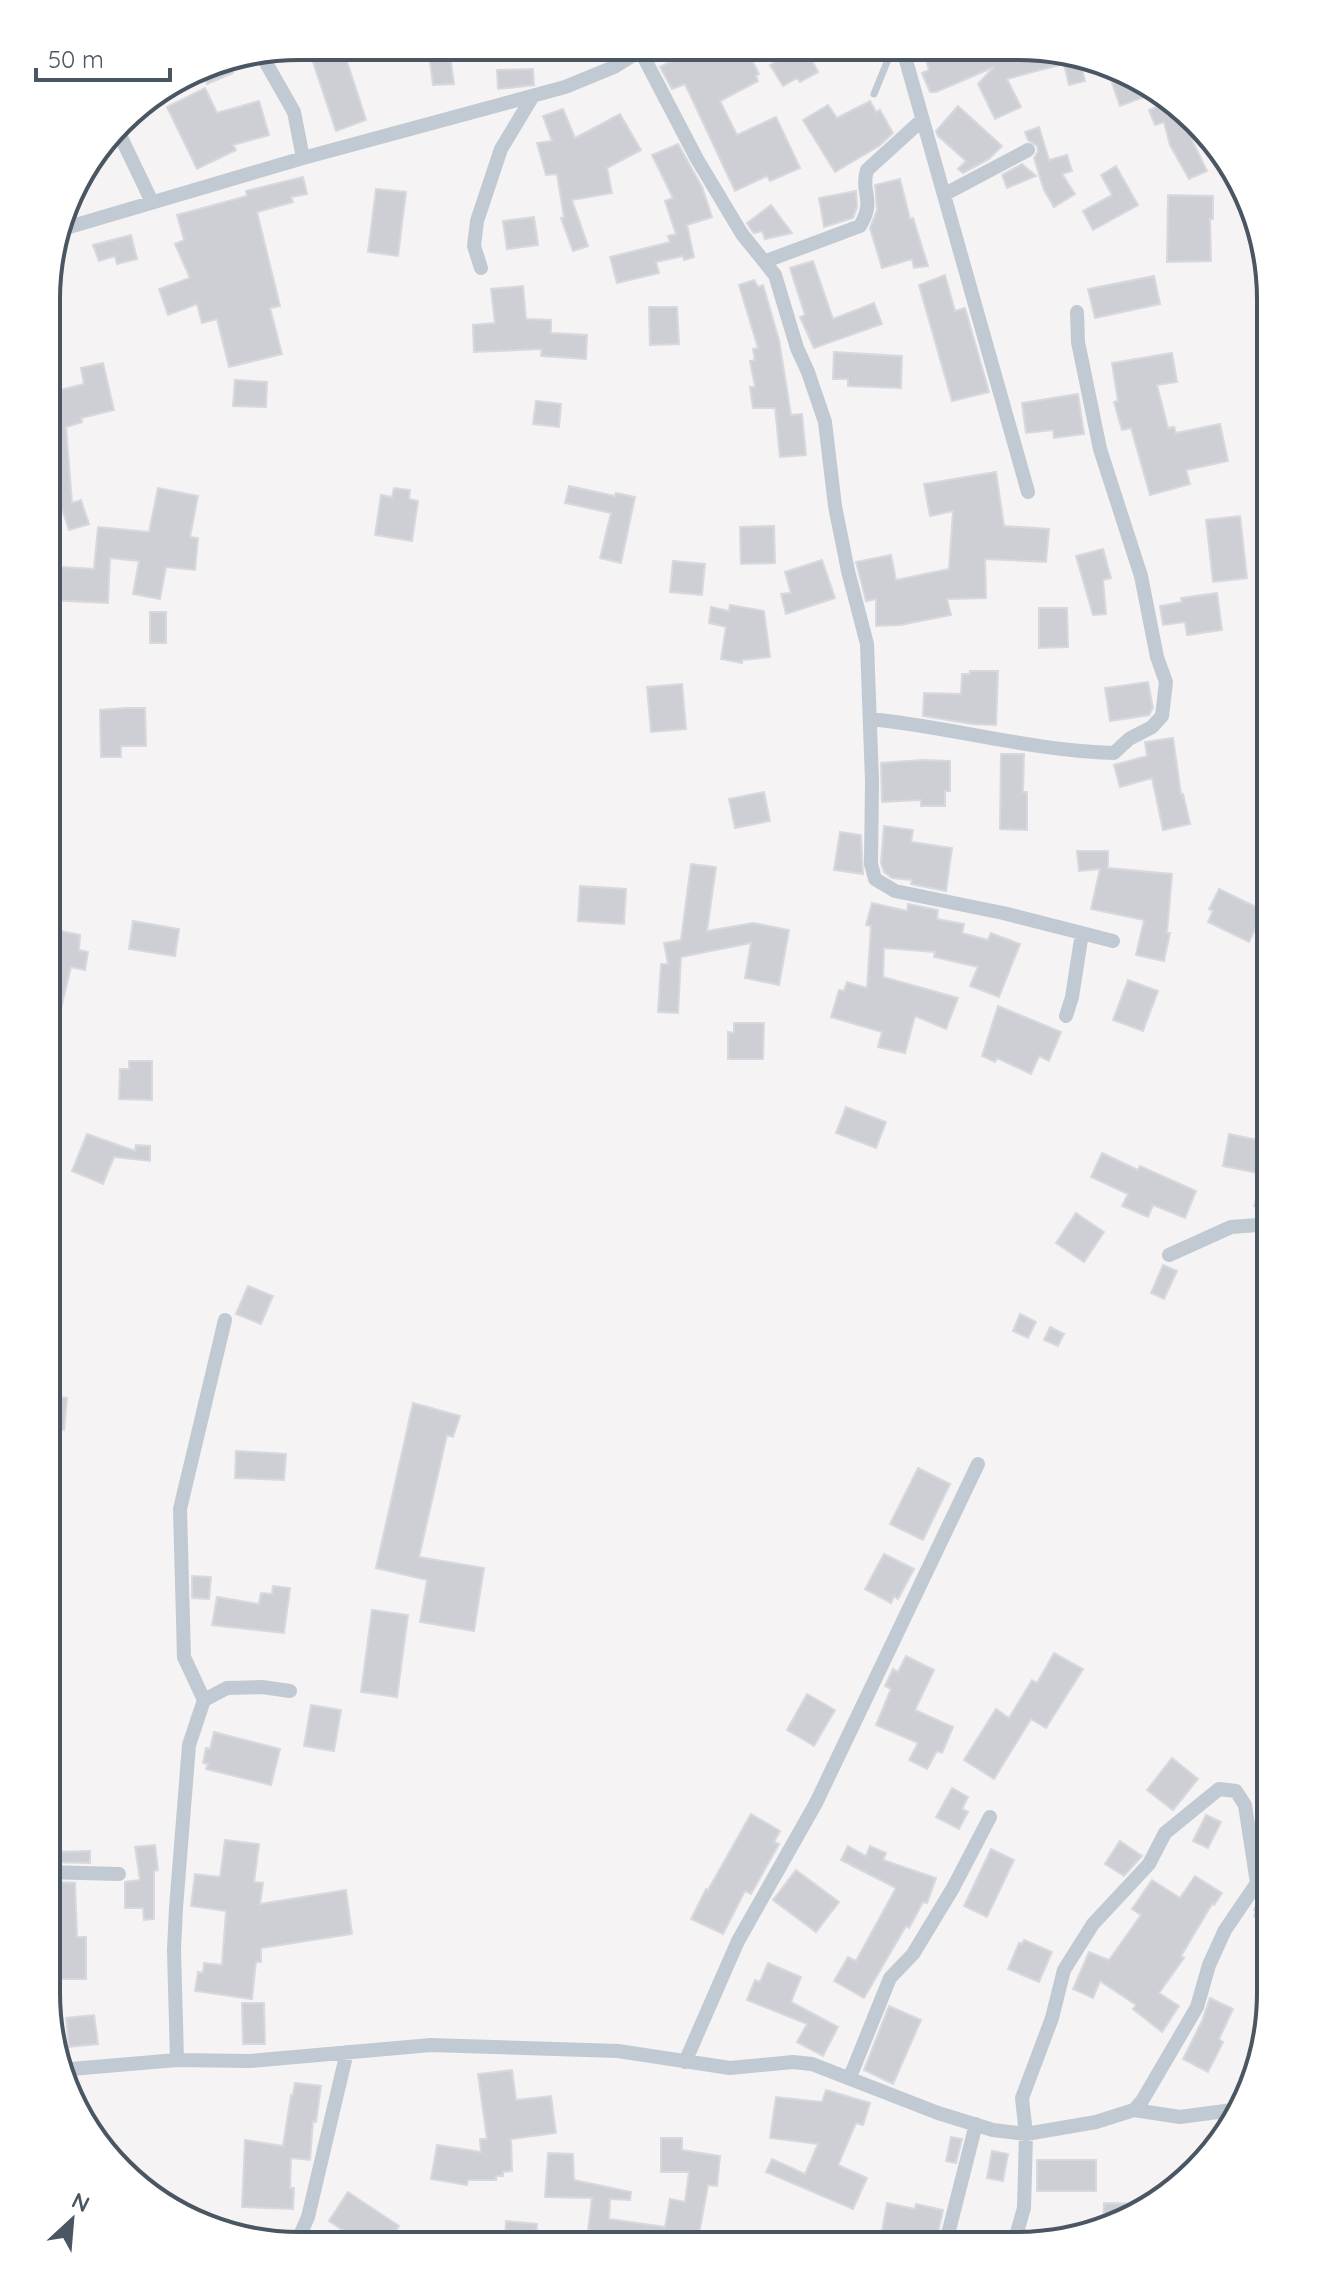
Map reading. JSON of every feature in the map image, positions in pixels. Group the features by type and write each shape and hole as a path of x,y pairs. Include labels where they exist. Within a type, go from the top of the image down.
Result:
{"street":[{"path":"72,226 303,158 565,87 625,60"},
{"path":"648,60 697,159 742,234 775,275 797,348 825,422 835,506 867,644 871,864 875,879 895,891 1016,916 1113,941"},
{"path":"906,60 1028,492"},
{"path":"266,62 294,112 303,158"},
{"path":"481,268 474,246 477,221 501,149 533,96"},
{"path":"766,261 860,226 869,202 864,179 867,170 922,120"},
{"path":"122,139 152,202"},
{"path":"945,194 1028,150"},
{"path":"870,719 921,724 1068,752 1114,753 1129,739 1152,727 1162,716 1166,682 1157,657 1141,576 1100,449 1078,342 1077,312"},
{"path":"1066,1016 1082,933"},
{"path":"1169,1255 1231,1227 1256,1225"},
{"path":"177,2060 176,1908 189,1745 204,1700 184,1657 180,1509 225,1320"},
{"path":"685,2062 738,1941 816,1803 978,1464"},
{"path":"204,1700 227,1688 262,1687 290,1691"},
{"path":"1017,2232 1024,2208 1026,2134 1022,2098 1052,2018 1064,1970 1093,1924 1149,1864 1165,1833 1219,1789 1236,1791 1245,1805 1256,1877"},
{"path":"850,2077 890,1978 913,1954 953,1888 990,1817"},
{"path":"60,1872 119,1874"},
{"path":"1134,2110 1197,2007 1209,1965 1225,1930 1256,1884"},
{"path":"73,2069 177,2060 250,2061 431,2045 526,2047 618,2051 730,2068 793,2062 812,2064 938,2113 1026,2134 1096,2122 1134,2110 1180,2117 1226,2111"},
{"path":"301,2232 308,2217 347,2052"},
{"path":"949,2232 976,2124"}],"lane":[{"path":"874,94 888,60"}],"building":[{"path":"312,60 347,60 366,120 336,131"},
{"path":"430,60 451,60 454,84 433,85"},
{"path":"673,60 752,60 759,74 756,76 758,81 720,101 737,135 776,117 800,168 770,181 767,176 735,191 685,84 672,89 660,67"},
{"path":"779,60 812,60 818,72 800,82 797,78 783,86 770,65"},
{"path":"926,60 1018,60 1059,65 1007,79 1021,107 995,119 978,84 994,67 936,92 930,92 922,73 929,70"},
{"path":"1064,65 1082,70 1085,81 1069,85"},
{"path":"533,69 534,85 498,89 497,70"},
{"path":"232,70 233,73 207,84 205,80"},
{"path":"1112,83 1123,85 1144,97 1120,106"},
{"path":"205,88 217,113 259,101 269,135 233,145 236,150 197,169 167,107"},
{"path":"870,101 876,112 880,110 893,133 879,146 835,172 803,120 828,105 837,118"},
{"path":"958,106 1002,146 989,159 963,173 958,169 966,161 936,131"},
{"path":"1158,106 1195,139 1192,140 1207,171 1189,179 1170,145 1164,122 1155,125 1149,110"},
{"path":"563,109 575,138 620,114 641,150 607,168 612,193 572,200 588,246 573,251 561,218 564,217 557,174 546,175 537,143 552,141 543,116"},
{"path":"1039,127 1049,160 1067,155 1072,171 1062,174 1075,194 1054,207 1044,190 1034,158 1037,146 1028,140 1025,132"},
{"path":"678,144 702,187 712,217 687,225 694,257 684,260 683,256 656,262 659,273 617,283 610,257 670,242 668,236 676,234 665,201 673,198 652,155"},
{"path":"1022,164 1036,176 1007,188 1002,175"},
{"path":"1116,166 1138,205 1093,230 1083,211 1112,195 1101,175"},
{"path":"303,177 307,194 291,197 293,202 257,212 280,306 270,308 282,354 229,367 217,319 202,323 197,304 168,315 159,289 190,278 175,244 184,240 177,215 247,196 246,191"},
{"path":"900,179 910,219 913,218 928,266 914,268 912,259 882,268 870,228 877,210 875,185"},
{"path":"376,189 406,192 398,256 368,252"},
{"path":"856,191 857,207 853,218 824,227 819,198"},
{"path":"1168,195 1213,196 1211,261 1167,262"},
{"path":"771,205 792,233 765,239 762,231 754,233 750,228 747,223"},
{"path":"534,217 538,245 507,249 503,221"},
{"path":"131,235 137,259 117,264 115,256 99,261 93,245"},
{"path":"813,261 833,319 874,303 882,324 814,348 800,317 805,315 790,268"},
{"path":"945,275 955,311 965,308 989,392 952,401 919,285"},
{"path":"1154,276 1160,304 1095,318 1088,289"},
{"path":"754,280 758,287 763,285 779,340 791,415 802,414 806,455 780,457 775,408 753,408 750,387 755,387 750,361 755,360 753,349 758,348 739,285"},
{"path":"523,286 526,319 551,320 551,333 587,335 586,359 541,356 542,349 474,352 473,325 495,323 491,289"},
{"path":"649,307 677,307 679,344 650,345"},
{"path":"834,352 902,356 901,388 848,386 848,379 833,379"},
{"path":"1172,353 1177,382 1157,385 1168,428 1174,427 1176,433 1220,424 1228,461 1186,470 1190,484 1150,495 1131,428 1122,430 1114,402 1118,401 1112,363"},
{"path":"103,363 114,410 81,418 82,422 66,427 72,503 81,500 89,524 69,530 60,504 60,390 84,384 81,368"},
{"path":"235,380 267,382 266,407 233,406"},
{"path":"1078,394 1084,434 1054,438 1053,430 1026,433 1022,403"},
{"path":"536,401 561,404 559,427 533,424"},
{"path":"996,472 1004,526 1049,529 1046,562 985,559 986,598 947,599 951,615 900,625 876,626 876,599 866,601 856,562 891,555 896,580 949,569 953,511 930,516 924,484"},
{"path":"569,486 635,497 621,563 600,558 611,513 565,503"},
{"path":"158,488 198,496 190,537 198,538 195,570 166,567 160,599 133,594 139,561 110,558 108,603 60,601 60,567 94,569 98,527 149,532"},
{"path":"394,488 410,490 409,499 418,501 412,541 375,535 381,495 392,497"},
{"path":"1240,516 1247,578 1213,582 1206,520"},
{"path":"774,526 775,563 741,564 740,527"},
{"path":"1103,549 1111,578 1103,580 1106,614 1093,615 1076,556"},
{"path":"822,560 835,598 786,614 781,594 791,593 785,572"},
{"path":"673,561 705,564 702,595 670,592"},
{"path":"1217,593 1222,630 1187,635 1185,622 1163,625 1160,606 1182,602 1181,598"},
{"path":"730,605 764,611 770,657 742,660 742,663 721,659 726,627 709,623 711,607 729,611"},
{"path":"1039,608 1067,608 1068,647 1039,648"},
{"path":"150,612 166,612 166,643 150,643"},
{"path":"970,671 998,671 996,725 923,716 924,693 961,694 962,674 970,674"},
{"path":"1148,682 1153,708 1149,715 1110,721 1105,688"},
{"path":"682,684 686,729 651,732 647,687"},
{"path":"145,708 146,746 121,746 121,757 101,757 100,710"},
{"path":"1173,738 1181,794 1190,824 1163,830 1152,778 1120,787 1114,765 1147,756 1145,742"},
{"path":"1001,754 1024,754 1023,792 1027,792 1027,830 1000,829"},
{"path":"950,761 950,791 945,791 945,806 921,806 921,800 882,802 881,763"},
{"path":"764,792 770,821 735,828 729,799"},
{"path":"884,826 913,830 911,842 952,848 946,891 911,884 912,880 892,878 884,872 881,863"},
{"path":"840,832 861,835 863,874 834,870"},
{"path":"1077,851 1108,851 1108,868 1172,874 1167,933 1170,933 1164,961 1136,955 1144,920 1091,909 1100,869 1079,871"},
{"path":"691,864 716,867 707,931 753,923 789,930 779,985 745,978 751,943 681,957 678,1013 658,1012 661,964 668,964 664,943 681,940"},
{"path":"580,886 626,889 624,924 578,921"},
{"path":"1219,889 1257,907 1257,926 1249,942 1208,922 1213,911 1209,909"},
{"path":"872,903 907,911 908,904 938,910 937,919 964,924 962,933 988,940 991,933 1020,944 999,997 970,986 978,967 934,957 935,952 884,948 883,977 958,998 946,1029 915,1016 905,1053 878,1047 882,1032 831,1017 839,990 844,991 847,982 867,988 871,926 866,925"},
{"path":"133,921 179,929 175,956 129,949"},
{"path":"60,931 80,935 79,950 88,952 85,970 71,967 60,1012"},
{"path":"1128,980 1158,991 1143,1031 1113,1020"},
{"path":"998,1006 1061,1032 1049,1061 1039,1056 1031,1074 997,1058 995,1062 982,1056"},
{"path":"734,1023 764,1023 763,1059 728,1059 728,1032 734,1033"},
{"path":"129,1061 152,1061 152,1100 119,1099 120,1069 129,1069"},
{"path":"846,1107 886,1122 876,1148 836,1133"},
{"path":"87,1134 135,1151 136,1145 150,1146 150,1161 114,1157 103,1184 72,1171"},
{"path":"1229,1134 1257,1140 1256,1173 1223,1166"},
{"path":"1102,1153 1196,1191 1185,1218 1153,1205 1148,1217 1122,1206 1128,1194 1091,1177"},
{"path":"1076,1213 1104,1232 1084,1262 1056,1243"},
{"path":"1163,1265 1177,1271 1164,1299 1151,1293"},
{"path":"248,1286 273,1296 261,1324 236,1314"},
{"path":"1020,1314 1036,1322 1028,1338 1013,1331"},
{"path":"1050,1327 1064,1334 1058,1346 1044,1340"},
{"path":"60,1397 67,1398 64,1430 60,1430"},
{"path":"413,1403 460,1416 453,1437 447,1435 419,1557 484,1568 474,1631 420,1622 427,1580 376,1568"},
{"path":"236,1451 286,1454 284,1480 235,1478"},
{"path":"918,1468 950,1484 923,1540 890,1524"},
{"path":"884,1554 914,1569 898,1599 894,1596 891,1603 865,1589"},
{"path":"192,1576 211,1577 209,1599 192,1598"},
{"path":"273,1586 290,1588 284,1633 212,1625 217,1597 259,1604 261,1593 272,1594"},
{"path":"372,1610 408,1615 397,1697 361,1692"},
{"path":"1054,1653 1083,1669 1046,1728 1031,1719 994,1779 964,1760 996,1709 1009,1718 1032,1680 1037,1683"},
{"path":"906,1656 934,1670 915,1710 953,1727 942,1753 937,1751 927,1769 909,1760 918,1743 876,1725 891,1689 885,1686 893,1669 898,1672"},
{"path":"807,1694 835,1710 814,1746 787,1730"},
{"path":"311,1705 341,1710 334,1751 304,1746"},
{"path":"214,1732 280,1749 271,1785 206,1769 208,1764 203,1763 206,1748 210,1749"},
{"path":"1172,1758 1198,1779 1173,1810 1147,1790"},
{"path":"952,1788 968,1797 962,1809 968,1812 959,1829 936,1817"},
{"path":"751,1814 780,1831 774,1842 779,1844 751,1894 745,1891 723,1934 691,1919"},
{"path":"1206,1815 1221,1822 1208,1848 1193,1841"},
{"path":"225,1840 259,1844 254,1882 263,1883 260,1904 346,1890 352,1934 261,1948 261,1962 256,1962 252,1999 195,1991 198,1972 203,1973 204,1963 222,1965 226,1911 191,1906 195,1874 220,1877"},
{"path":"1120,1841 1142,1856 1124,1876 1105,1864"},
{"path":"155,1845 158,1870 154,1871 154,1919 144,1920 143,1908 125,1908 125,1882 140,1880 135,1847"},
{"path":"848,1846 866,1856 870,1846 886,1853 883,1860 936,1878 927,1903 923,1902 909,1928 906,1926 864,1998 834,1981 848,1957 856,1961 896,1888 841,1860"},
{"path":"991,1849 1014,1860 987,1917 964,1906"},
{"path":"90,1851 90,1863 60,1862 60,1852"},
{"path":"796,1870 839,1902 816,1932 773,1900"},
{"path":"1195,1876 1222,1893 1212,1904 1181,1956 1184,1958 1159,1993 1179,2006 1162,2032 1133,2009 1136,2005 1100,1981 1093,1998 1073,1989 1089,1952 1109,1960 1141,1915 1132,1909 1152,1880 1180,1898"},
{"path":"60,1882 75,1883 77,1937 86,1937 86,1979 60,1979"},
{"path":"1024,1940 1052,1952 1039,1982 1008,1969 1019,1943 1022,1944"},
{"path":"768,1963 801,1977 791,2002 838,2027 823,2056 797,2042 807,2024 747,2000 755,1980 760,1982"},
{"path":"1210,1998 1233,2009 1219,2039 1223,2042 1208,2072 1183,2059"},
{"path":"242,2003 264,2003 265,2044 243,2044"},
{"path":"889,2006 921,2020 893,2084 864,2070"},
{"path":"94,2015 98,2044 69,2047 66,2018"},
{"path":"512,2070 516,2100 551,2096 556,2133 511,2139 512,2171 503,2172 503,2176 496,2176 496,2180 468,2180 467,2185 431,2179 437,2145 481,2152 480,2139 487,2139 478,2074"},
{"path":"295,2083 321,2086 316,2122 313,2121 310,2160 291,2158 293,2209 242,2207 245,2140 283,2146"},
{"path":"826,2090 870,2103 863,2125 856,2123 838,2165 867,2178 853,2209 766,2172 772,2159 805,2174 818,2144 770,2138 776,2097 822,2102"},
{"path":"951,2137 962,2139 956,2163 946,2161"},
{"path":"661,2138 682,2138 682,2150 720,2156 717,2186 708,2185 699,2232 588,2232 592,2198 545,2197 548,2153 573,2154 574,2180 631,2192 630,2200 610,2199 609,2219 665,2227 670,2199 685,2202 689,2172 661,2172"},
{"path":"992,2151 1008,2154 1003,2181 987,2178"},
{"path":"1037,2160 1096,2160 1096,2191 1037,2191"},
{"path":"348,2192 399,2226 395,2232 345,2232 329,2221"},
{"path":"887,2203 915,2209 916,2204 943,2210 938,2232 882,2231"},
{"path":"1104,2203 1130,2203 1123,2207 1104,2215"},
{"path":"506,2221 537,2224 537,2232 506,2232"}]}
